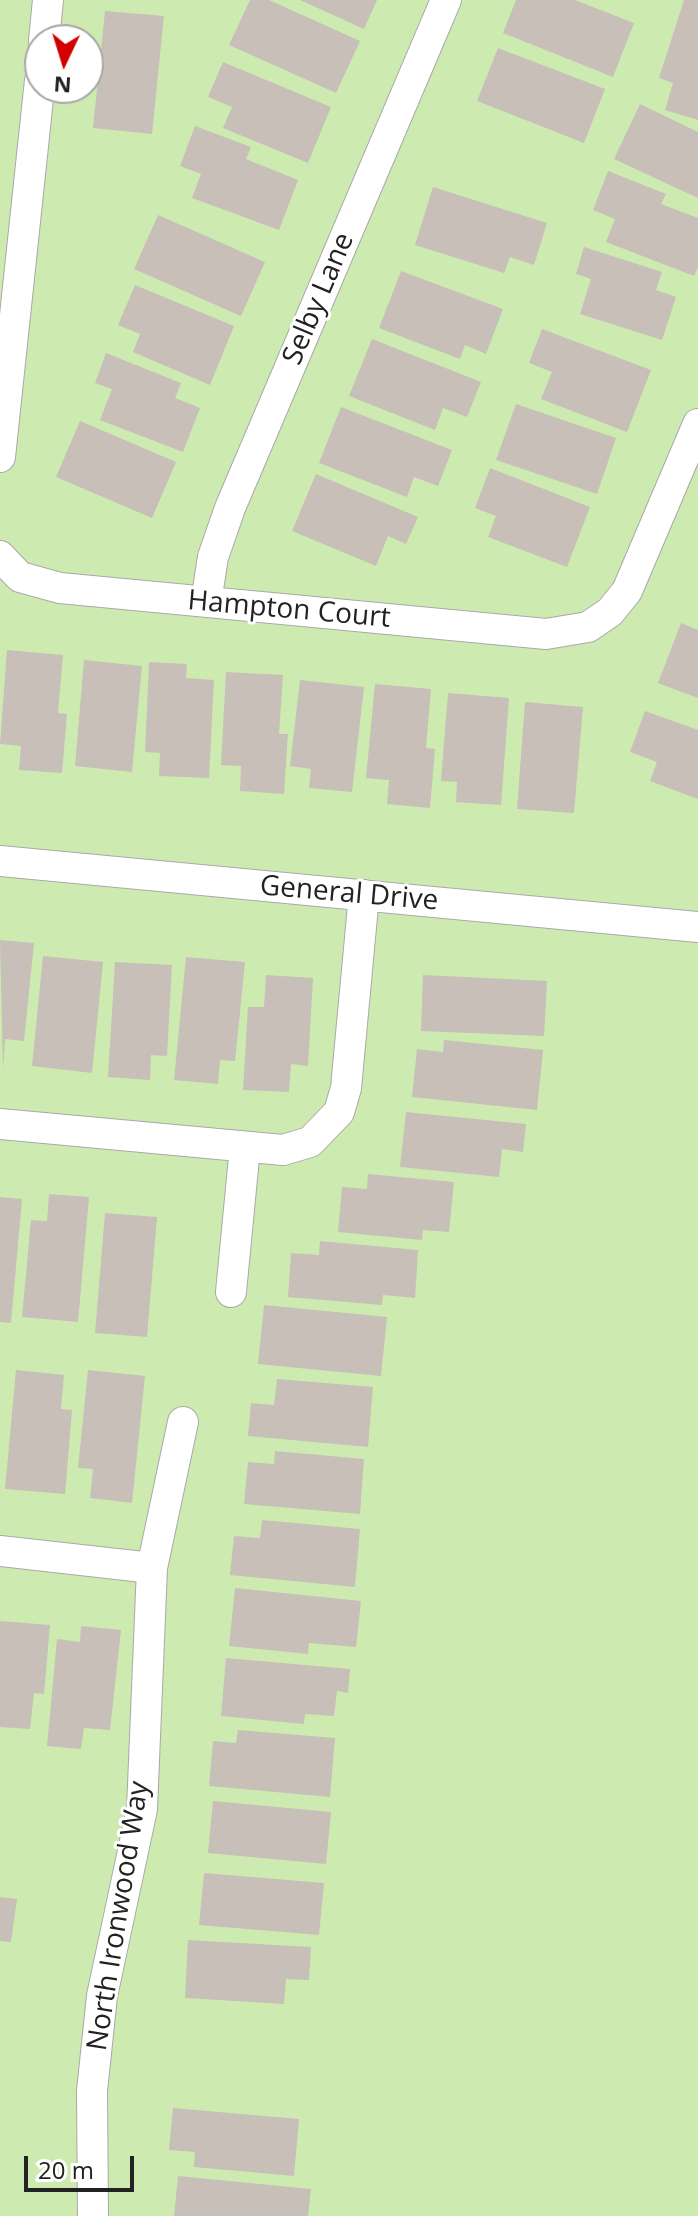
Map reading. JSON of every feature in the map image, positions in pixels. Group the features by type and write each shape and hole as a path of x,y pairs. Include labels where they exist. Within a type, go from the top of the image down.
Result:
{"street":[{"path":"46,24 48,0"},
{"name":"Selby Lane","path":"206,602 213,557 230,508 446,0"},
{"path":"0,457 37,104"},
{"name":"Hampton Court","path":"0,556 20,577 60,588 546,634 588,627 610,612 627,591 698,424"},
{"name":"General Drive","path":"0,861 698,927"},
{"path":"0,1124 283,1150 310,1142 339,1112 346,1088 364,895"},
{"path":"231,1292 245,1147"},
{"name":"North Ironwood Way","path":"93,2216 92,2091 102,1996 142,1809 152,1568 183,1422"},
{"path":"0,1551 152,1568"}],"green space":[{"path":"0,0 698,0 698,2216 0,2216"}],"building":[{"path":"250,0 269,0 360,41 336,93 229,45"},
{"path":"300,0 377,0 364,29"},
{"path":"516,0 575,0 634,23 613,77 503,33"},
{"path":"684,0 698,0 698,120 665,110 673,83 659,78"},
{"path":"105,11 164,16 152,134 93,128 95,104 104,104"},
{"path":"498,48 605,89 584,143 477,101"},
{"path":"223,62 331,107 308,163 223,128 232,107 208,97"},
{"path":"640,104 698,132 698,198 614,159"},
{"path":"195,126 251,147 246,159 298,180 279,230 192,198 201,174 180,166"},
{"path":"608,171 666,194 661,204 698,218 698,267 694,276 606,242 615,219 593,210"},
{"path":"433,187 547,223 534,265 510,257 504,273 415,245"},
{"path":"158,215 265,262 241,316 134,269"},
{"path":"584,247 662,272 656,290 676,297 662,340 580,314 591,279 576,274"},
{"path":"401,271 503,309 486,354 465,345 460,359 379,328"},
{"path":"135,285 234,326 210,385 133,352 140,334 118,325"},
{"path":"542,329 651,370 627,432 541,399 552,372 529,363"},
{"path":"372,339 481,382 467,417 443,408 435,430 349,396"},
{"path":"106,353 181,383 175,398 200,408 183,452 100,420 112,389 95,383"},
{"path":"516,404 616,438 597,494 496,460"},
{"path":"341,407 452,450 438,486 414,477 407,497 319,463"},
{"path":"80,421 176,462 152,518 56,477"},
{"path":"490,468 590,507 567,567 488,537 496,516 475,508"},
{"path":"316,474 418,517 406,544 388,536 376,566 292,531"},
{"path":"681,623 698,630 698,698 658,683"},
{"path":"7,650 63,655 58,713 67,714 62,773 19,770 21,746 0,744"},
{"path":"84,660 142,666 132,772 75,766"},
{"path":"149,662 187,664 186,678 214,680 209,778 159,776 160,753 145,752"},
{"path":"226,672 283,675 279,734 288,734 284,794 240,791 241,766 221,765"},
{"path":"300,680 364,687 352,792 309,788 311,769 290,766"},
{"path":"375,684 431,689 426,748 435,749 430,808 387,804 389,780 366,778"},
{"path":"448,693 509,698 501,805 456,802 457,782 441,781"},
{"path":"525,702 583,707 574,813 517,809"},
{"path":"645,711 698,730 698,799 650,781 657,762 630,752"},
{"path":"0,940 34,943 24,1041 5,1039 3,1069"},
{"path":"43,956 103,962 92,1073 32,1066"},
{"path":"186,957 245,962 235,1061 220,1060 218,1084 174,1080"},
{"path":"115,962 172,965 167,1056 151,1055 150,1080 108,1077"},
{"path":"266,975 313,978 308,1066 291,1064 289,1092 243,1090 248,1007 264,1007"},
{"path":"423,975 547,981 544,1036 421,1031"},
{"path":"444,1040 543,1050 537,1110 412,1097 417,1049 443,1052"},
{"path":"406,1112 526,1124 523,1152 502,1149 499,1177 400,1167"},
{"path":"368,1174 454,1182 449,1232 423,1230 422,1240 338,1232 342,1187 367,1189"},
{"path":"49,1194 89,1197 78,1322 22,1317 31,1220 47,1221"},
{"path":"0,1197 22,1199 11,1323 0,1322"},
{"path":"105,1213 157,1217 147,1337 95,1333"},
{"path":"320,1241 418,1250 415,1298 383,1295 382,1305 288,1297 291,1253 319,1255"},
{"path":"264,1305 387,1317 381,1376 258,1364"},
{"path":"16,1370 64,1375 61,1409 72,1410 65,1494 5,1489"},
{"path":"88,1370 145,1376 132,1503 90,1498 93,1469 78,1468"},
{"path":"277,1379 373,1387 368,1447 248,1436 251,1403 274,1405"},
{"path":"275,1451 364,1459 360,1514 244,1504 248,1462 274,1464"},
{"path":"262,1520 360,1529 355,1587 230,1575 234,1536 260,1538"},
{"path":"235,1588 361,1601 356,1647 309,1643 308,1654 229,1646"},
{"path":"0,1621 50,1625 44,1694 34,1693 30,1729 0,1727"},
{"path":"81,1626 121,1630 110,1730 84,1728 81,1749 47,1746 57,1639 80,1642"},
{"path":"226,1658 350,1669 348,1693 337,1691 334,1716 305,1714 304,1724 221,1716"},
{"path":"238,1730 335,1738 330,1797 209,1786 213,1741 236,1743"},
{"path":"213,1801 331,1812 326,1864 208,1853"},
{"path":"204,1873 324,1883 319,1935 199,1925"},
{"path":"0,1897 17,1899 11,1942 0,1941"},
{"path":"188,1940 311,1947 309,1980 286,1979 284,2004 185,1998"},
{"path":"173,2108 299,2119 294,2176 194,2167 195,2152 169,2150"},
{"path":"178,2176 311,2189 308,2216 174,2216"}]}
